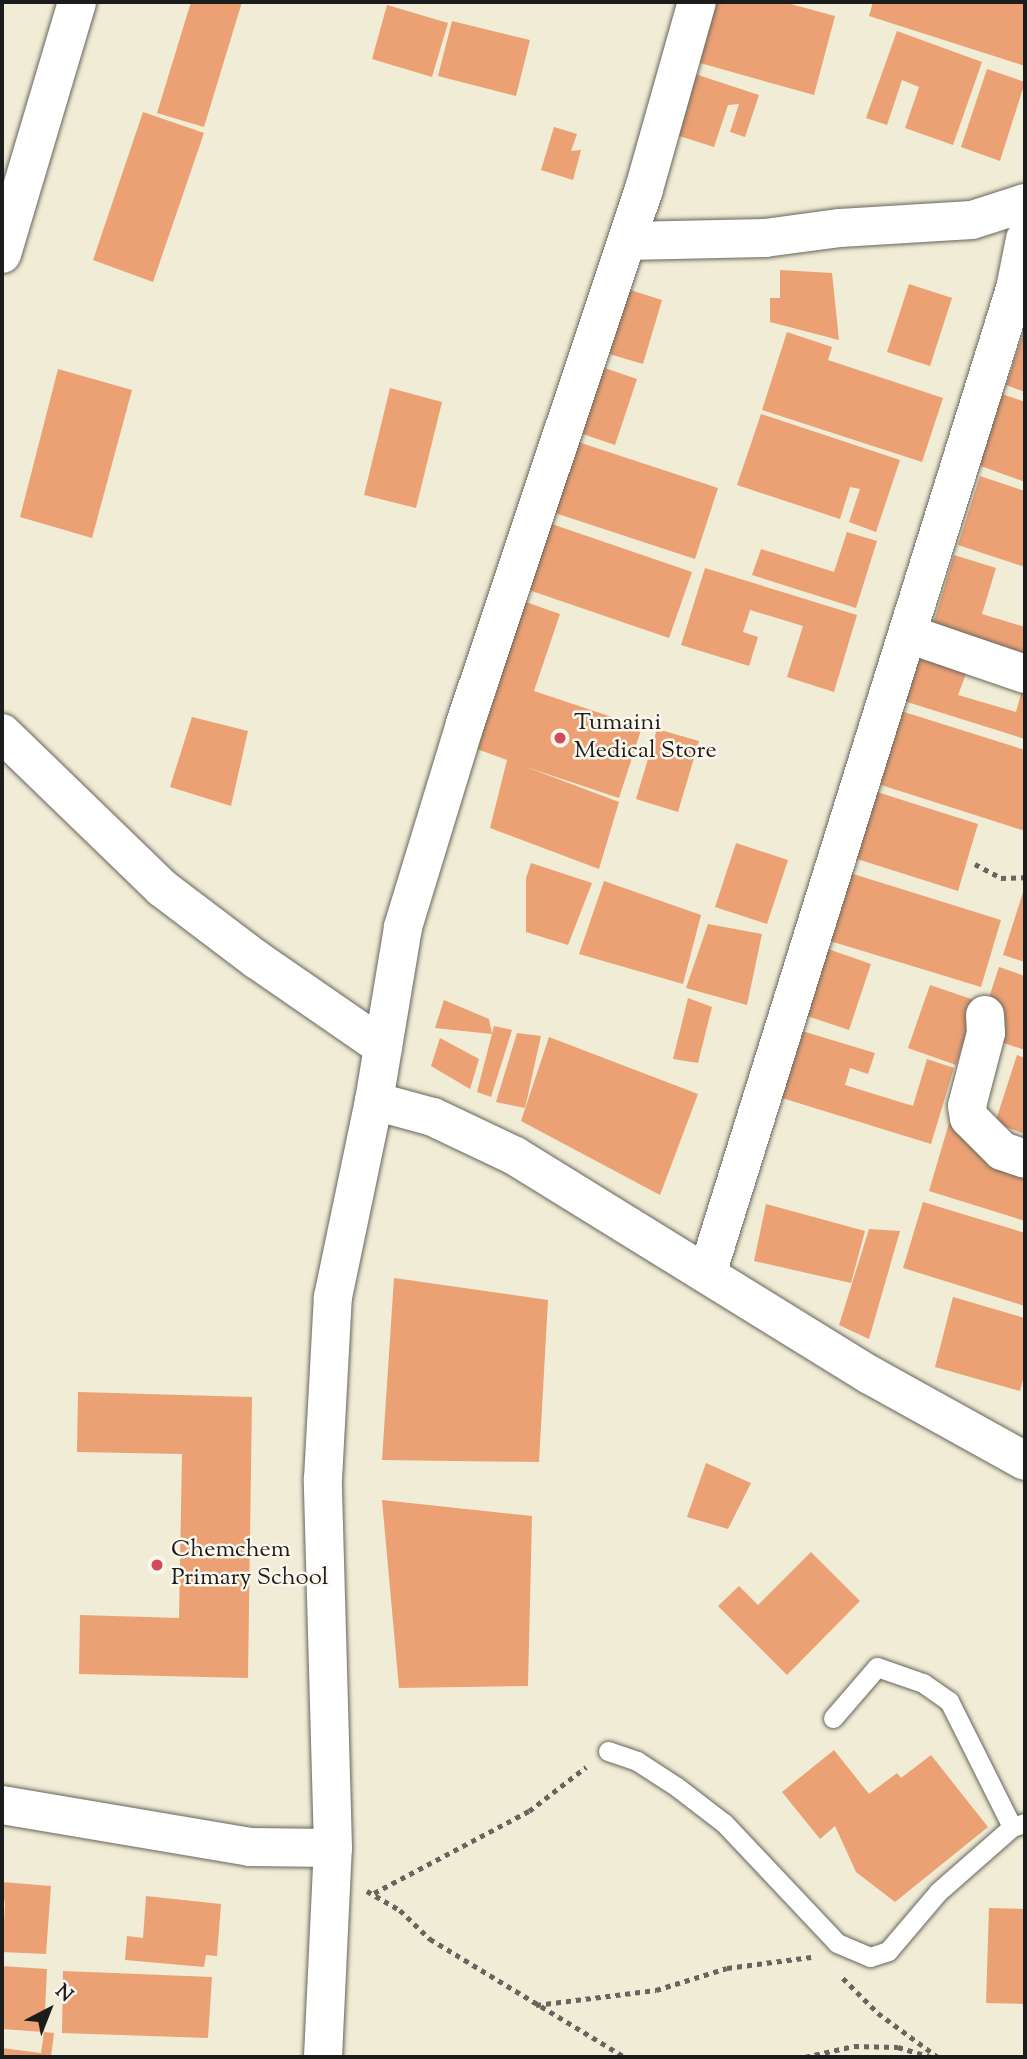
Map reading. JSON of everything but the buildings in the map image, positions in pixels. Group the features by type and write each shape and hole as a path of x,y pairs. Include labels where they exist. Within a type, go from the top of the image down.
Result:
{"street":[{"path":"2,254 77,2"},
{"path":"323,2057 331,1865 323,1479 333,1297 374,1101 411,902 465,724 626,241 697,2"},
{"path":"626,241 765,238 840,228 972,220 1025,203"},
{"path":"707,1274 1015,289 1025,239"},
{"path":"908,634 1025,674"},
{"path":"2,733 162,888 267,968 383,1047"},
{"path":"985,1015 986,1033 967,1106 969,1118 1002,1151 1025,1158"},
{"path":"374,1101 433,1117 515,1156 870,1375 1025,1461"},
{"path":"2,1805 250,1847 331,1865"}],"lane":[{"path":"608,1751 637,1761 724,1823 837,1943 870,1957 888,1951 938,1892 1019,1825 949,1700 923,1683 877,1667 833,1718"}],"path":[{"path":"975,864 1001,878 1025,877"},
{"path":"374,1893 529,1811 608,1751"},
{"path":"331,1865 374,1893 430,1939 625,2057"},
{"path":"820,1924 851,1989 938,2057"},
{"path":"536,2005 656,1990 727,1968 833,1954"},
{"path":"805,2057 865,2046 898,2047 931,2057"}],"place":[{"name":"Tumaini Medical Store","path":"560,738"},
{"name":"Chemchem Primary School","path":"157,1565"}]}
